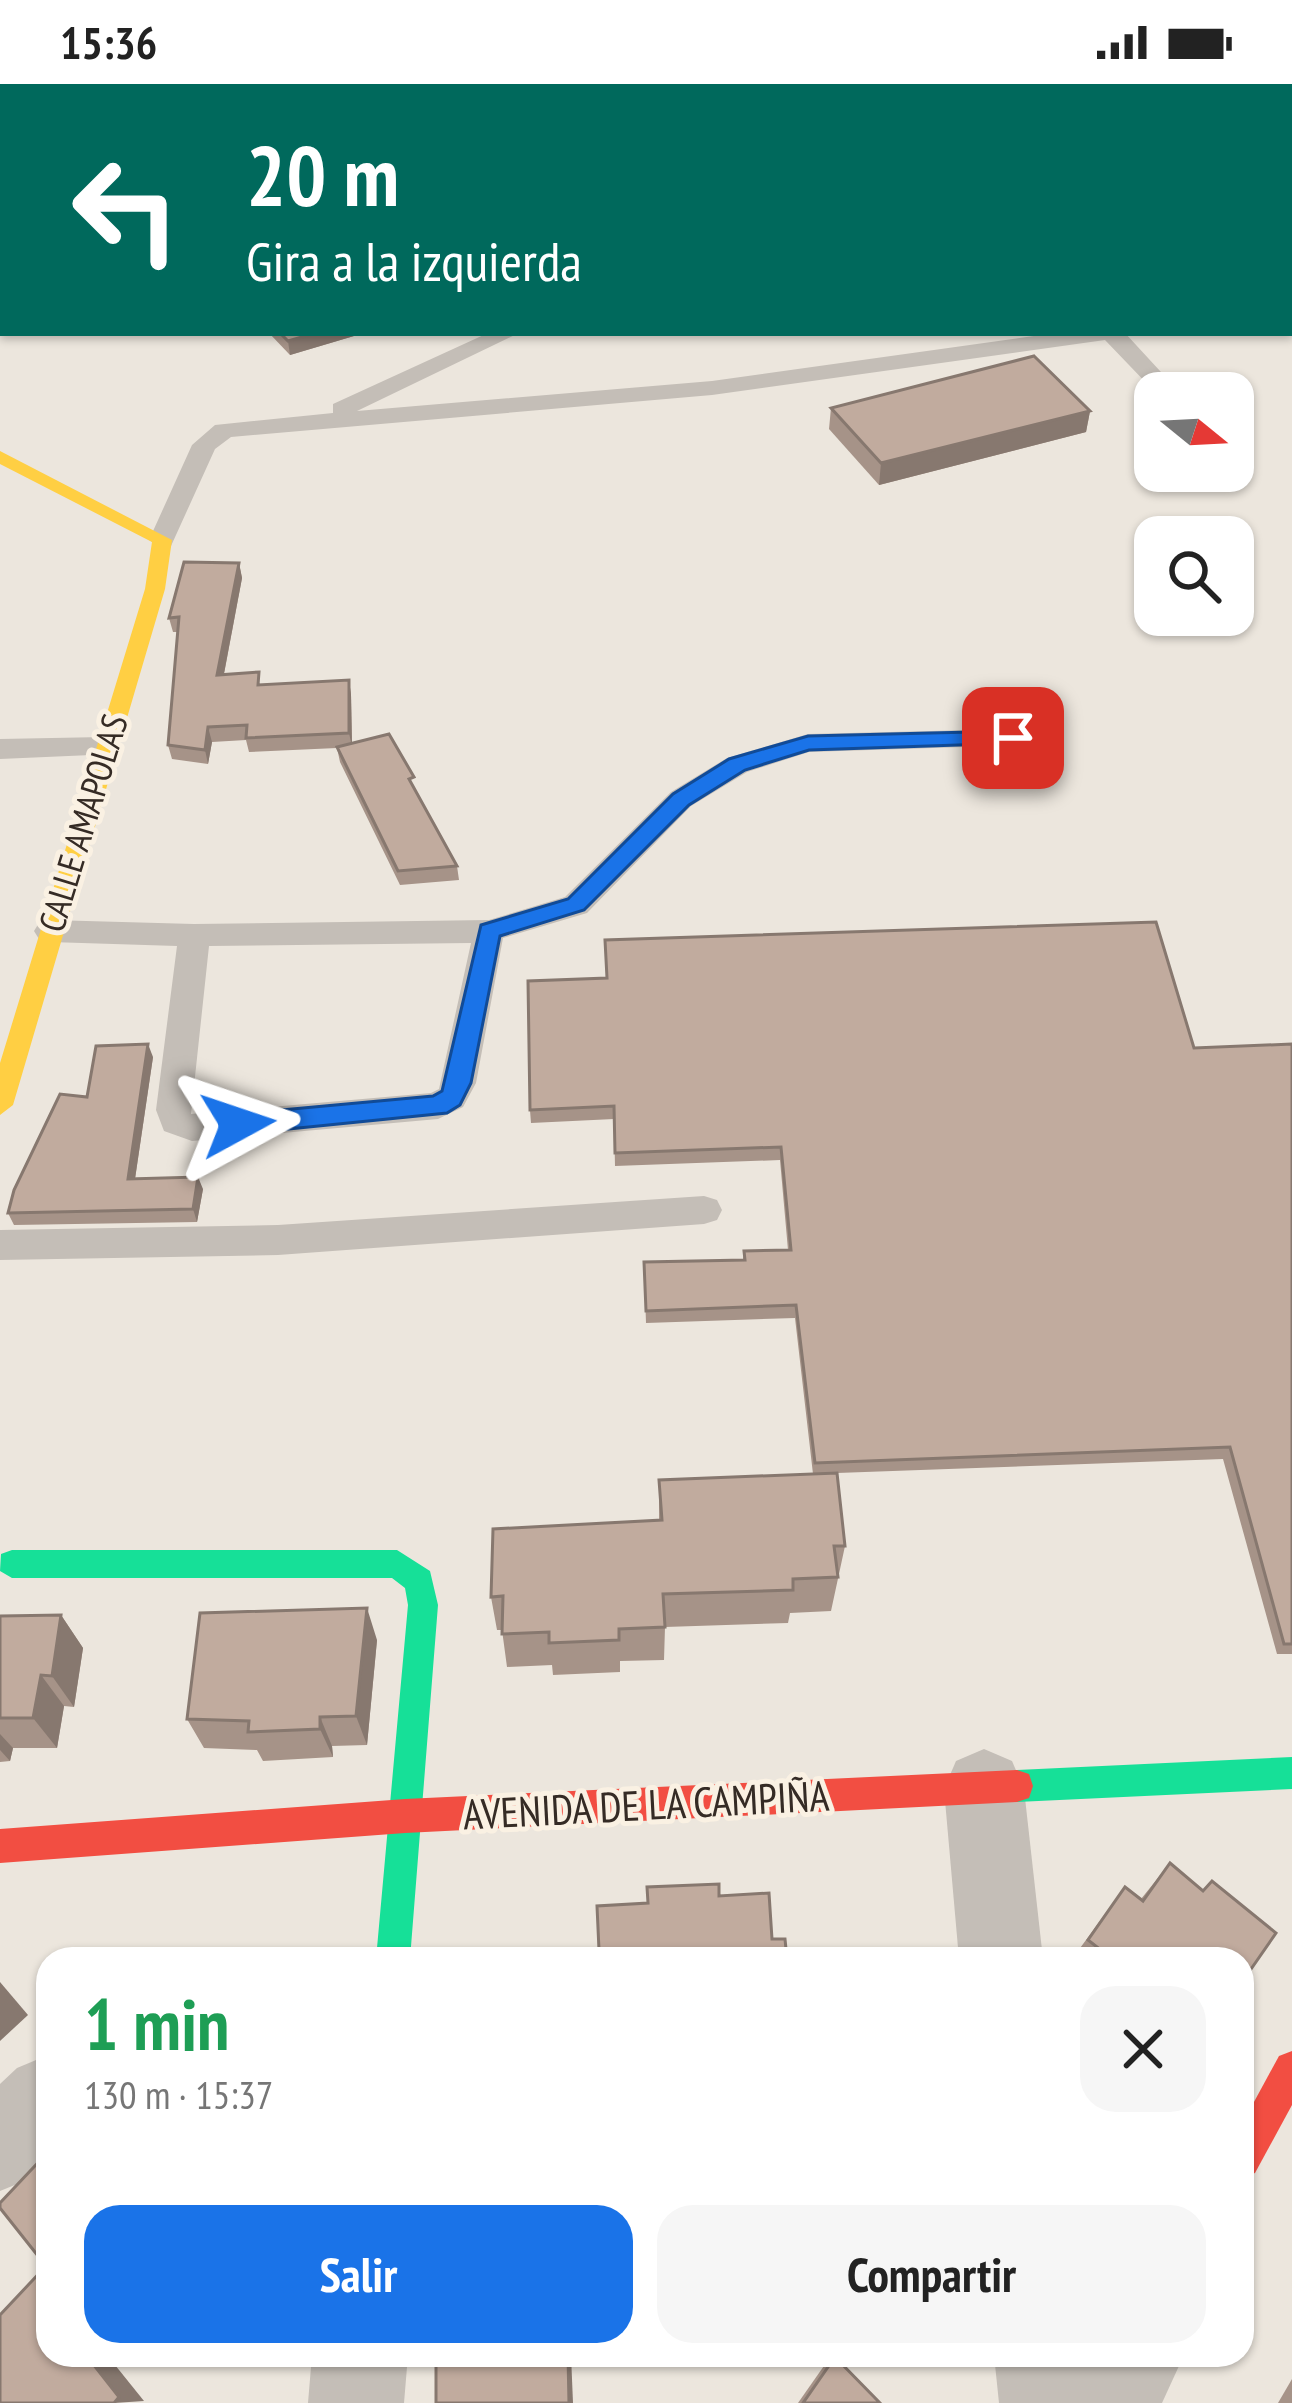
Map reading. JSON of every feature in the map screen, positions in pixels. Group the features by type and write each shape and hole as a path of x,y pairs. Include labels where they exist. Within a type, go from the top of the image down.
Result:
{"street":[{"path":"0,457 162,540"},
{"name":"CALLE AMAPOLAS","path":"0,1105 154,589 162,540"},
{"path":"12,1564 397,1564 418,1581 423,1605 394,1947"},
{"name":"AVENIDA DE LA CAMPIÑA","path":"0,1846 405,1816 1292,1773"},
{"path":"984,1789 1000,1947"},
{"path":"1254,2138 1292,2069"},
{"path":"0,2146 36,2111"},
{"path":"356,2403 359,2367"},
{"path":"1043,2367 1047,2403"},
{"path":"1110,2403 1130,2367"}],"lane":[{"path":"317,420 500,336"},
{"path":"162,540 204,445 224,430 712,388 1086,336"},
{"path":"1111,336 1148,372"},
{"path":"50,931 194,935 489,931 576,904 681,799 737,764 808,743 1013,738"},
{"path":"0,749 104,747"},
{"path":"194,935 173,1110 176,1122 192,1128 438,1106 451,1098 459,1083 489,931"},
{"path":"0,1245 278,1240 704,1210"}],"building":[{"path":"1034,356 1090,411 881,463 831,408"},
{"path":"184,562 239,563 217,675 259,672 258,685 349,680 349,733 246,738 247,725 208,727 205,750 168,745 179,617 169,618"},
{"path":"389,734 457,866 398,871 337,747"},
{"path":"1156,922 1194,1048 1292,1044 1292,1644 1284,1644 1230,1447 815,1463 796,1305 646,1311 644,1262 745,1260 744,1251 791,1250 781,1147 615,1153 614,1106 530,1110 528,981 607,978 605,940"},
{"path":"148,1044 128,1179 198,1177 193,1209 8,1213 14,1190 60,1094 87,1097 96,1046"},
{"path":"837,1473 845,1546 834,1546 838,1577 793,1579 793,1590 663,1594 665,1627 619,1629 619,1640 549,1643 549,1632 502,1634 503,1596 491,1597 493,1529 662,1520 659,1480"},
{"path":"367,1608 356,1716 320,1717 320,1729 248,1732 249,1721 187,1719 200,1613"},
{"path":"61,1615 52,1676 41,1675 33,1718 0,1718 0,1616"},
{"path":"1170,1863 1203,1891 1212,1881 1276,1933 1254,1965 1254,1947 1097,1947 1088,1940 1125,1887 1143,1901"},
{"path":"719,1884 719,1896 769,1893 772,1939 785,1939 786,1947 599,1947 597,1906 648,1903 647,1887"},
{"path":"36,2165 36,2253 0,2208"},
{"path":"36,2277 36,2367 95,2367 119,2397 114,2403 0,2403 0,2315"},
{"path":"436,2367 568,2367 569,2403 436,2403"},
{"path":"828,2367 845,2367 880,2403 803,2403"}],"traffic: fast":[{"path":"12,1564 397,1564 419,1581 423,1605 394,1947"},
{"path":"1017,1786 1292,1773"}],"traffic: slow":[{"path":"0,457 162,540 155,589 0,1105"}],"traffic: jam":[{"path":"0,1846 405,1816 1017,1786"},
{"path":"1254,2138 1292,2069"}],"route":[{"path":"238,1124 438,1106 451,1098 459,1083 489,931 576,904 681,799 737,764 808,743 1013,738"}]}
